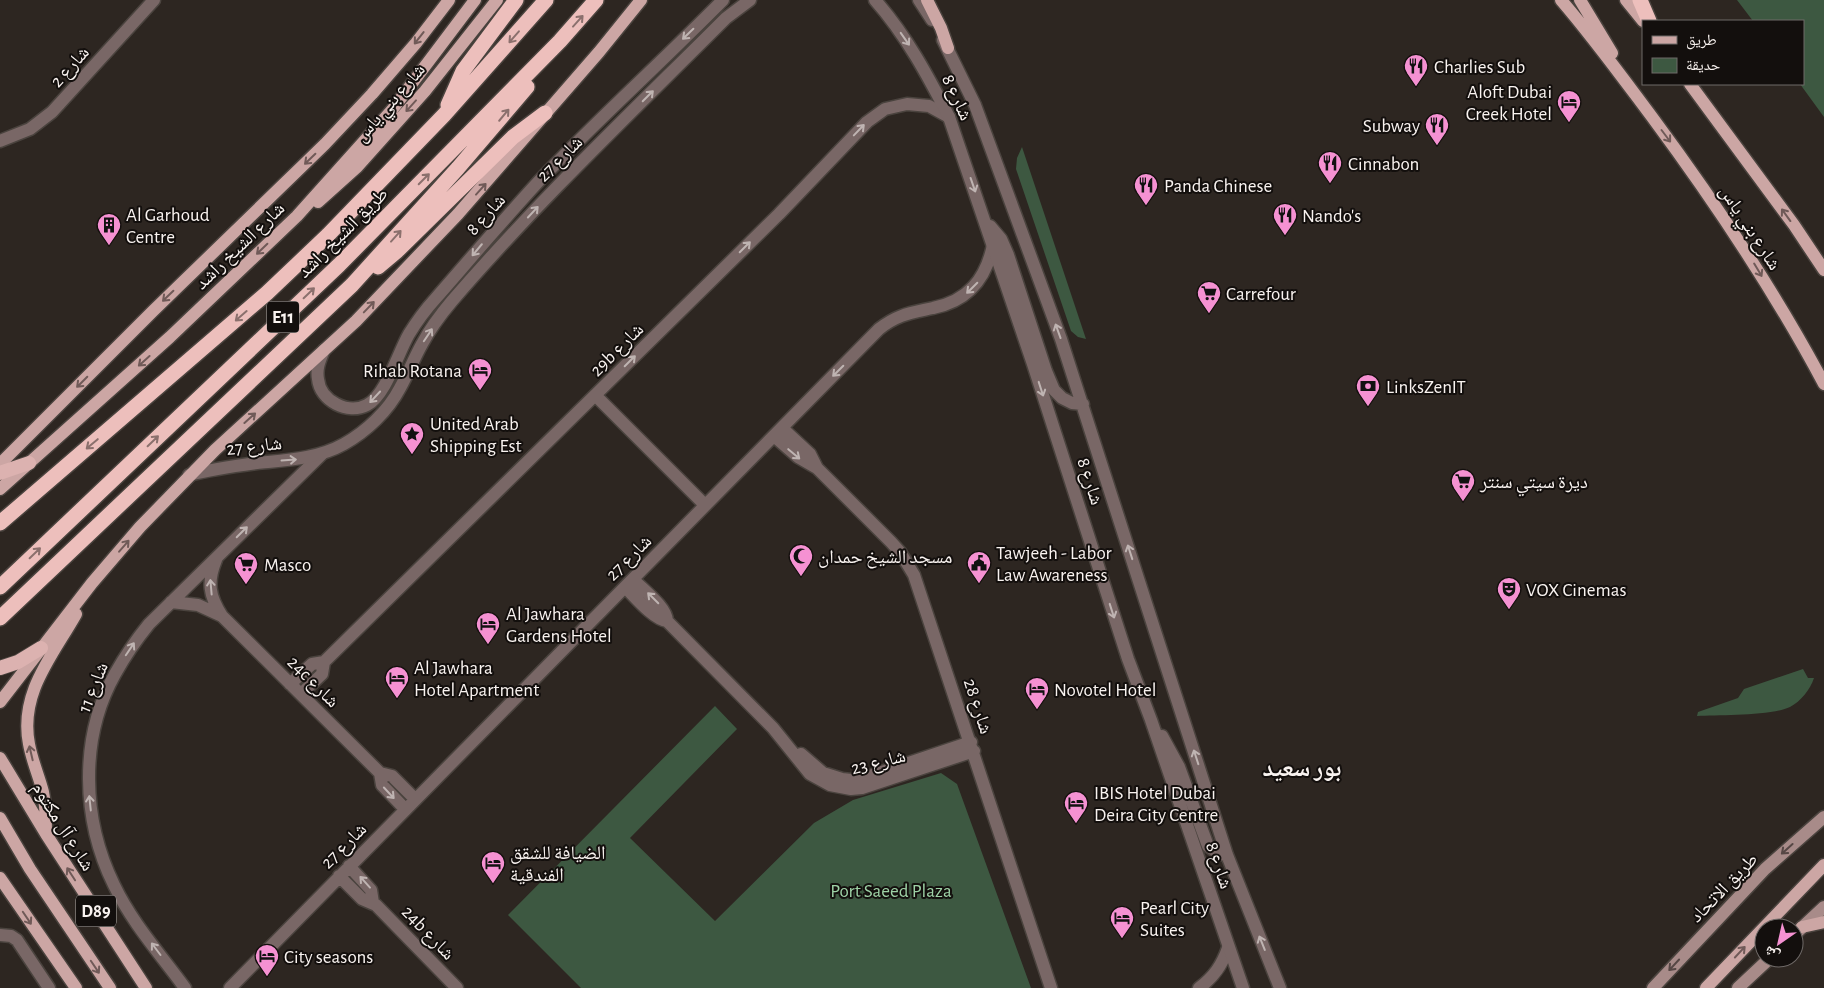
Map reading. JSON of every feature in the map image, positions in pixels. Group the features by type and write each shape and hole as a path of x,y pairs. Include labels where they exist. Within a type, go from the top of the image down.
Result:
{"highway":[{"path":"444,116 449,100 463,71 516,0"},
{"name":"طريق الشيخ راشد","path":"0,523 267,293 328,235 444,116 546,0"},
{"name":"طريق الشيخ راشد","path":"0,587 338,265 560,41 596,0"},
{"path":"1640,0 1649,20"},
{"path":"0,618 352,285 485,138 560,41"},
{"path":"352,285 397,251 513,137 545,114"},
{"path":"0,473 29,463"},
{"path":"0,668 18,662 41,648"}],"main road":[{"path":"0,464 325,144 416,43 449,0"},
{"name":"شارع الشيخ راشد","path":"0,489 170,337 298,216 392,110 475,0"},
{"name":"شارع بني ياس","path":"298,216 329,194 357,168 425,91 497,0"},
{"path":"0,702 92,583 140,527 241,425 356,320 458,214 641,0"},
{"path":"927,0 941,28 948,48"},
{"path":"1561,0 1637,97"},
{"path":"1580,0 1637,97"},
{"path":"1626,0 1643,20"},
{"name":"شارع بني ياس","path":"1691,85 1794,225 1824,270"},
{"name":"شارع بني ياس","path":"1637,97 1696,177 1752,260 1804,346 1824,384"},
{"path":"46,834 44,798 28,742 29,706 35,684 45,664 70,624 92,583"},
{"name":"شارع آل مكتوم","path":"0,758 46,834 146,988"},
{"path":"0,771 13,780"},
{"name":"طريق الاتحاد","path":"1653,988 1759,875 1824,817"},
{"path":"0,818 30,869 110,988"},
{"path":"1706,988 1824,864"},
{"path":"0,878 76,988"},
{"path":"1804,925 1824,907"},
{"path":"1804,929 1824,922"},
{"path":"1738,988 1759,968"}],"street":[{"name":"شارع 2","path":"0,140 30,129 52,112 154,0"},
{"name":"شارع 8","path":"324,350 318,365 318,381 324,395 337,405 344,407 352,408 368,405 380,392 409,335 425,311 491,233 540,180 723,0"},
{"name":"شارع 27","path":"190,475 216,468 298,459 322,454 345,444 366,429 384,412 399,390 422,343 438,319 504,243 552,191 726,18 750,0"},
{"path":"868,0 885,11"},
{"name":"شارع 8","path":"875,0 885,11 917,58 949,117 1044,396 1128,659 1151,720 1243,988"},
{"path":"914,0 938,30"},
{"name":"شارع 8","path":"919,0 948,48 975,105 1061,339 1227,855 1280,988"},
{"name":"29b شارع","path":"290,684 312,664 324,662 784,209 867,122 885,109 907,104 929,106 949,117"},
{"path":"986,223 996,232 1005,247 1054,390 1062,398 1072,403 1083,404"},
{"name":"شارع 27","path":"228,986 880,329 891,320 904,314 935,308 952,302 968,293 985,271 993,245"},
{"path":"595,396 706,506"},
{"name":"شارع 28","path":"778,432 810,454 817,468 891,542 914,574 1051,988"},
{"name":"شارع 11","path":"186,988 130,912 114,885 93,827 89,796 93,734 102,704 114,675 130,648 149,624 322,454"},
{"name":"24c شارع","path":"216,557 211,572 210,588 214,603 222,616 380,773 392,776 415,799"},
{"name":"شارع 23","path":"629,583 663,609 667,621 780,736 824,773 833,777 851,780 972,747"},
{"name":"24c شارع","path":"171,602 198,605 222,616"},
{"name":"29b شارع","path":"301,694 322,674 324,662"},
{"path":"1151,720 1179,767 1208,846 1220,854 1227,855"},
{"name":"24c شارع","path":"380,773 382,785 405,809"},
{"name":"24b شارع","path":"349,866 371,890 374,902 457,988"},
{"name":"24b شارع","path":"339,876 362,899 374,902"},
{"path":"0,935 11,936 17,940 49,988"},
{"path":"1199,988 1218,970 1228,948"}],"green space":[{"path":"1737,0 1824,0 1824,117 1801,85 1804,85 1804,20 1752,20"},
{"path":"1022,147 1086,339 1078,337 1071,331 1016,169 1017,158"},
{"path":"1803,669 1808,678 1814,678 1805,695 1790,707 1758,714 1697,716 1698,712 1738,698 1744,689"},
{"name":"Port Saeed Plaza","path":"715,706 737,729 630,838 715,921 814,823 853,800 941,773 957,784 1031,988 581,988 508,915"}],"place":[{"name":"Charlies Sub","path":"1416,87"},
{"name":"Aloft Dubai Creek Hotel","path":"1569,123"},
{"name":"Subway","path":"1437,146"},
{"name":"Cinnabon","path":"1330,184"},
{"name":"Panda Chinese","path":"1146,206"},
{"name":"Nando's","path":"1285,236"},
{"name":"Al Garhoud Centre","path":"109,246"},
{"name":"Carrefour","path":"1209,314"},
{"name":"Rihab Rotana","path":"480,391"},
{"name":"LinksZenIT","path":"1368,407"},
{"name":"United Arab Shipping Est","path":"412,455"},
{"name":"ديرة سيتي سنتر","path":"1463,502"},
{"name":"مسجد الشيخ حمدان","path":"801,577"},
{"name":"Tawjeeh - Labor Law Awareness","path":"979,584"},
{"name":"Masco","path":"246,585"},
{"name":"VOX Cinemas","path":"1509,610"},
{"name":"Al Jawhara Gardens Hotel","path":"488,645"},
{"name":"Al Jawhara Hotel Apartment","path":"397,699"},
{"name":"Novotel Hotel","path":"1037,710"},
{"name":"IBIS Hotel Dubai Deira City Centre","path":"1076,824"},
{"name":"الضيافة للشقق الفندقية","path":"493,884"},
{"name":"Pearl City Suites","path":"1122,939"},
{"name":"City seasons","path":"267,977"}],"district":[{"name":"بور سعيد","path":"1302,768"}]}
